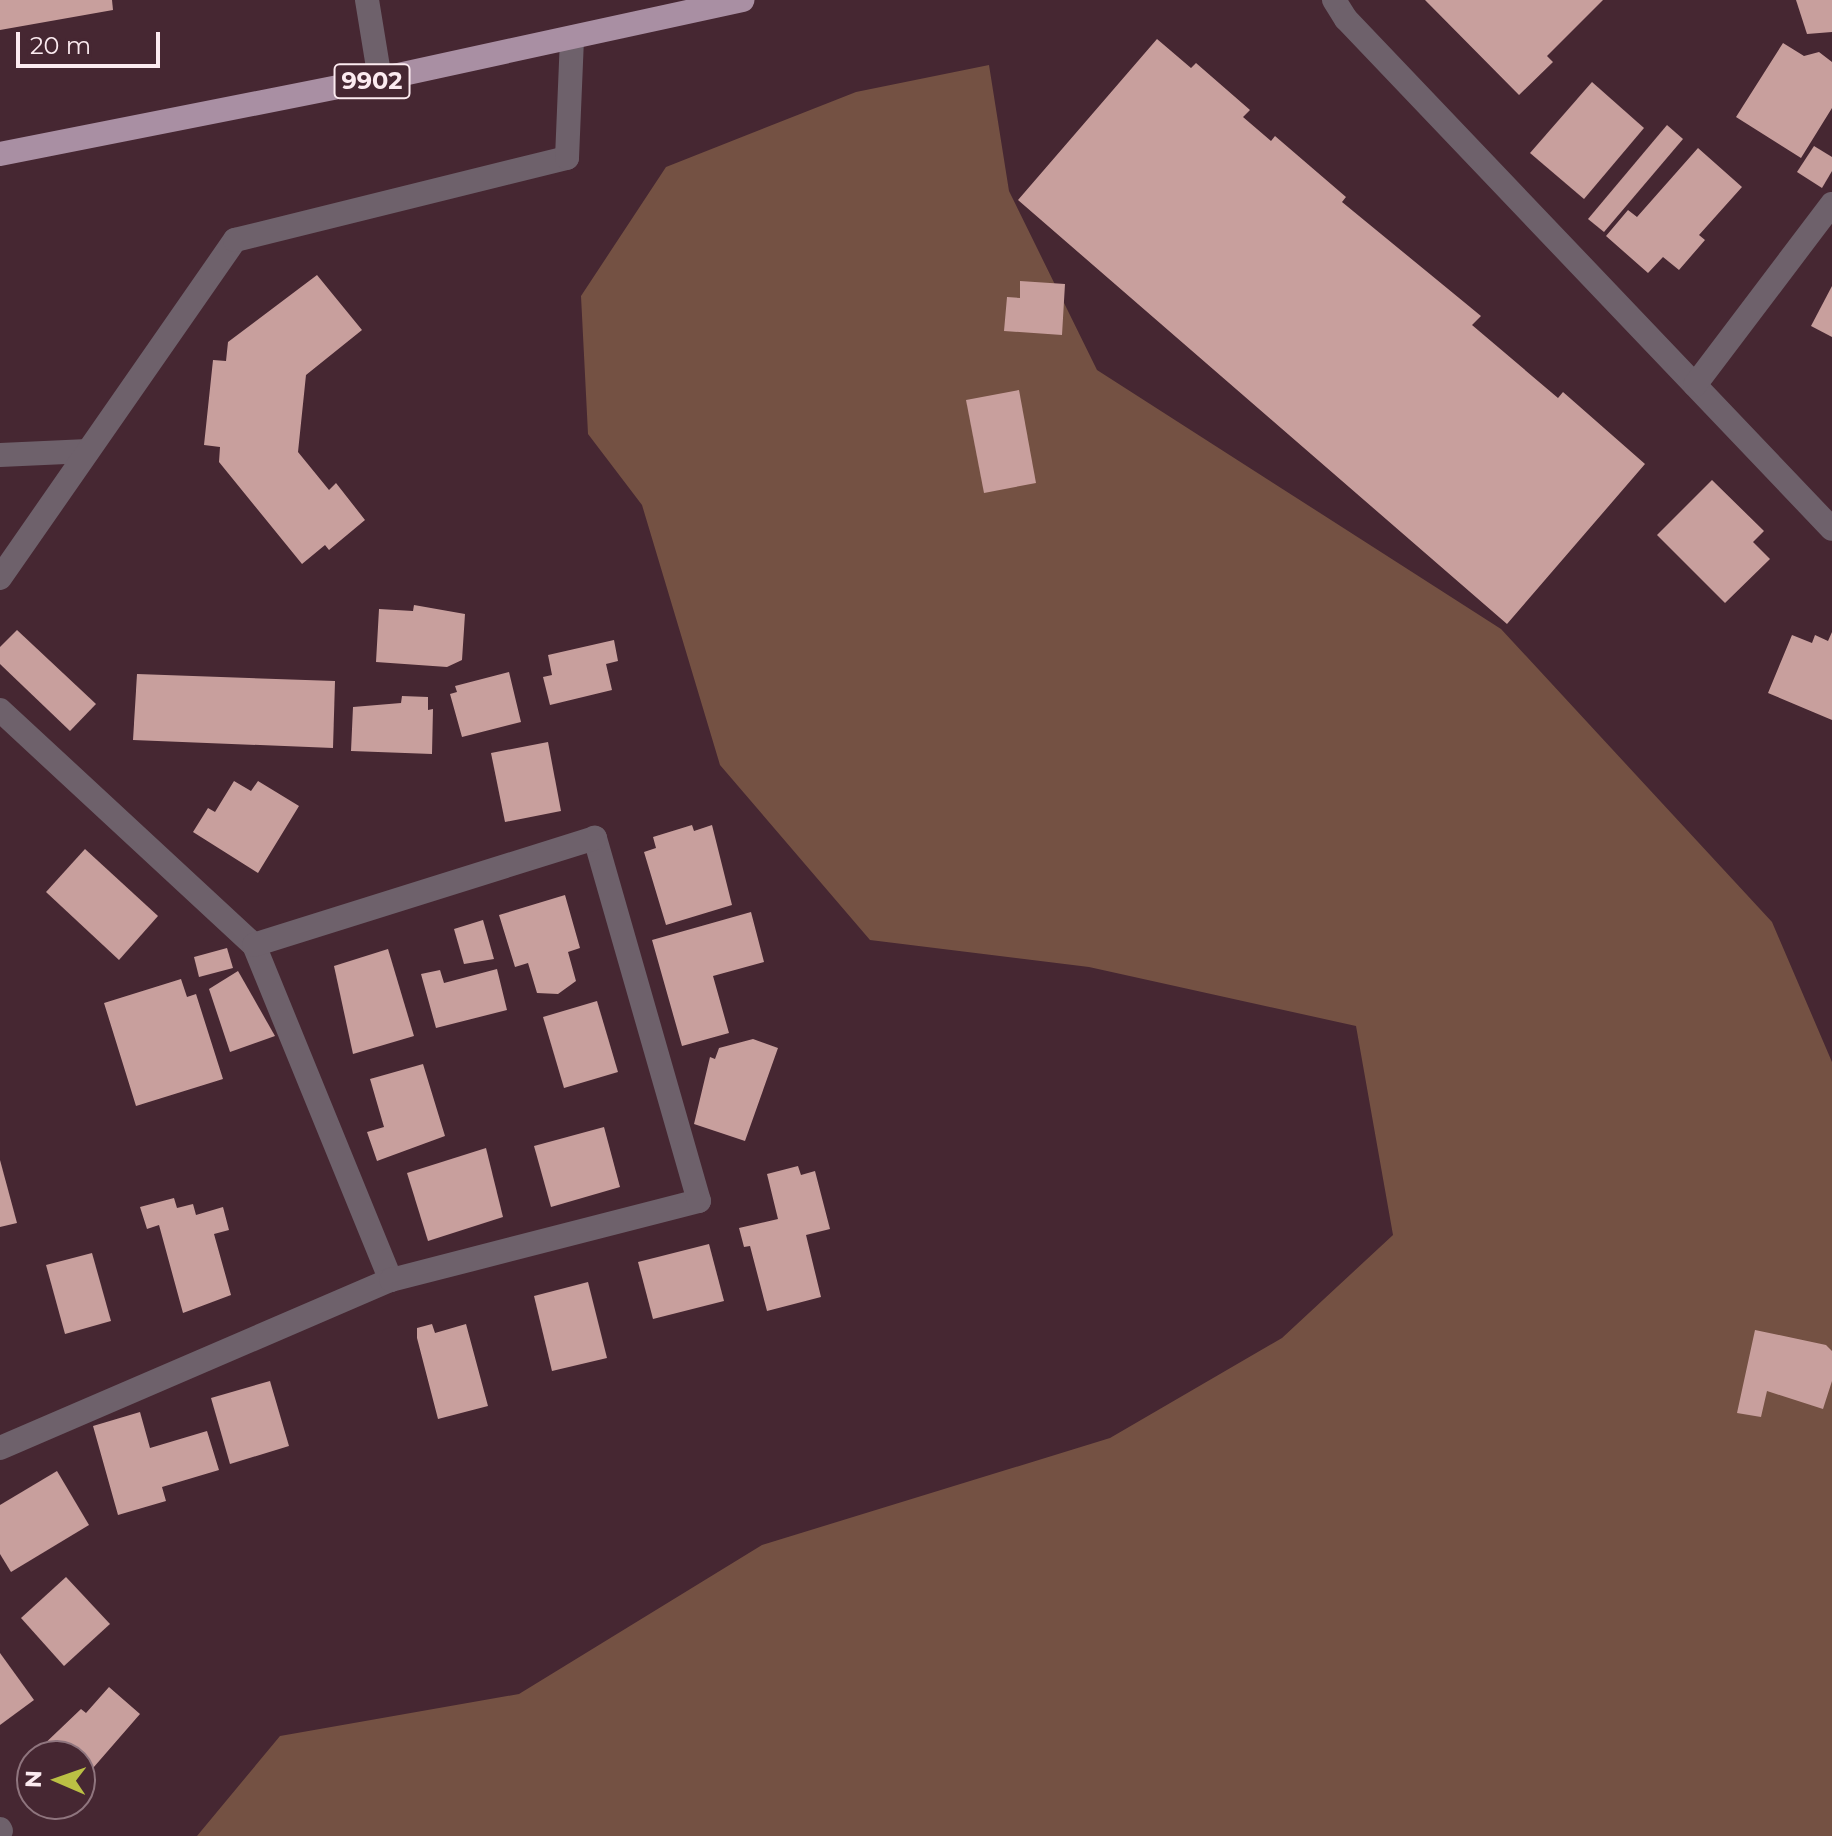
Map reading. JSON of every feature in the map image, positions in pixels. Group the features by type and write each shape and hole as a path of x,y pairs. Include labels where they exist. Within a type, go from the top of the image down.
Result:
{"main road":[{"name":"9902","path":"0,154 380,79 743,0"}],"street":[{"path":"367,0 380,79"},
{"path":"1334,0 1346,19 1832,529"},
{"path":"0,578 235,240 567,158 572,38"},
{"path":"1695,385 1832,204"},
{"path":"0,455 88,451"},
{"path":"0,710 254,945 391,1280"},
{"path":"0,1448 391,1280 699,1201 595,838 254,945"}],"shaded area":[{"path":"989,65 1009,191 1097,370 1501,629 1772,922 1832,1062 1832,1836 197,1836 280,1736 519,1694 762,1545 1110,1438 1282,1338 1393,1235 1356,1026 1089,967 870,940 720,765 642,505 588,434 581,296 666,167 856,92"}],"building":[{"path":"0,0 112,0 113,10 0,30"},
{"path":"1425,0 1603,0 1547,56 1553,62 1519,95"},
{"path":"1796,0 1832,0 1832,32 1807,34"},
{"path":"1157,39 1191,68 1196,63 1250,110 1243,117 1271,141 1275,136 1346,197 1342,202 1481,316 1472,325 1558,398 1563,392 1645,464 1507,624 1018,200"},
{"path":"1783,43 1804,56 1819,52 1832,62 1832,108 1801,158 1736,117"},
{"path":"1592,82 1644,128 1584,199 1530,153"},
{"path":"1667,125 1683,139 1604,232 1588,219"},
{"path":"1814,146 1832,157 1832,171 1822,188 1797,172"},
{"path":"1698,148 1742,187 1699,235 1705,240 1679,270 1663,257 1648,273 1606,236 1628,210 1637,217"},
{"path":"317,275 362,330 306,375 298,452 329,490 336,483 365,520 329,550 325,545 302,564 219,462 220,447 204,445 213,360 226,361 228,342"},
{"path":"1020,281 1065,284 1062,335 1004,331 1007,297 1020,298"},
{"path":"1832,286 1832,337 1811,326"},
{"path":"1019,390 1036,483 984,493 966,400"},
{"path":"1712,480 1764,531 1753,542 1770,559 1725,603 1657,535"},
{"path":"414,605 465,614 462,660 447,667 376,662 379,609 413,611"},
{"path":"17,630 96,704 70,731 0,664 0,647"},
{"path":"1832,632 1832,720 1768,693 1792,635 1812,643 1815,635 1828,641"},
{"path":"614,640 618,661 606,664 612,690 550,705 543,677 552,675 548,655"},
{"path":"509,672 521,722 462,737 450,694 457,692 455,686"},
{"path":"137,674 335,681 333,748 133,740"},
{"path":"402,696 428,697 428,710 433,709 432,754 351,751 353,707 401,703"},
{"path":"548,742 561,811 505,822 491,753"},
{"path":"234,781 251,791 258,781 299,806 258,873 193,832 208,808 215,812"},
{"path":"692,825 694,831 712,825 732,905 666,925 644,852 656,848 653,837"},
{"path":"85,849 158,916 119,960 46,892"},
{"path":"565,895 580,948 568,952 576,981 558,994 537,993 528,963 515,967 499,915"},
{"path":"751,912 764,962 713,976 729,1033 682,1046 652,940"},
{"path":"483,920 494,959 464,964 454,929"},
{"path":"227,948 233,968 199,977 194,957"},
{"path":"388,949 414,1036 353,1054 334,966"},
{"path":"497,969 507,1010 436,1028 421,974 440,970 444,983"},
{"path":"238,971 275,1036 230,1052 209,989"},
{"path":"181,979 187,997 196,994 223,1079 136,1106 104,1003"},
{"path":"597,1001 618,1072 564,1088 543,1017"},
{"path":"753,1039 778,1048 745,1141 694,1124 710,1057 715,1059 719,1048"},
{"path":"423,1064 445,1136 377,1161 367,1132 384,1127 370,1079"},
{"path":"604,1127 620,1187 551,1207 534,1146"},
{"path":"486,1148 503,1217 428,1241 407,1173"},
{"path":"0,1160 17,1223 0,1227"},
{"path":"798,1166 801,1175 815,1171 830,1229 806,1235 821,1297 767,1311 750,1246 744,1247 739,1228 778,1219 767,1174"},
{"path":"174,1198 177,1208 193,1204 196,1215 223,1207 229,1230 214,1234 231,1295 183,1313 159,1225 147,1229 140,1207"},
{"path":"709,1244 724,1301 653,1319 638,1262"},
{"path":"92,1253 111,1321 65,1334 46,1265"},
{"path":"588,1282 607,1358 552,1371 534,1296"},
{"path":"432,1324 435,1333 466,1324 488,1406 438,1419 417,1338 417,1328"},
{"path":"1755,1330 1826,1345 1832,1351 1832,1381 1823,1409 1767,1391 1761,1417 1737,1413"},
{"path":"270,1381 289,1446 230,1464 211,1398"},
{"path":"140,1412 150,1448 207,1431 219,1470 162,1487 166,1501 118,1515 93,1426"},
{"path":"57,1471 89,1525 11,1572 0,1554 0,1505"},
{"path":"66,1577 110,1624 64,1666 21,1618"},
{"path":"0,1653 34,1700 0,1725"},
{"path":"109,1687 140,1714 96,1765 96,1740 49,1740 81,1709 86,1713"}]}
